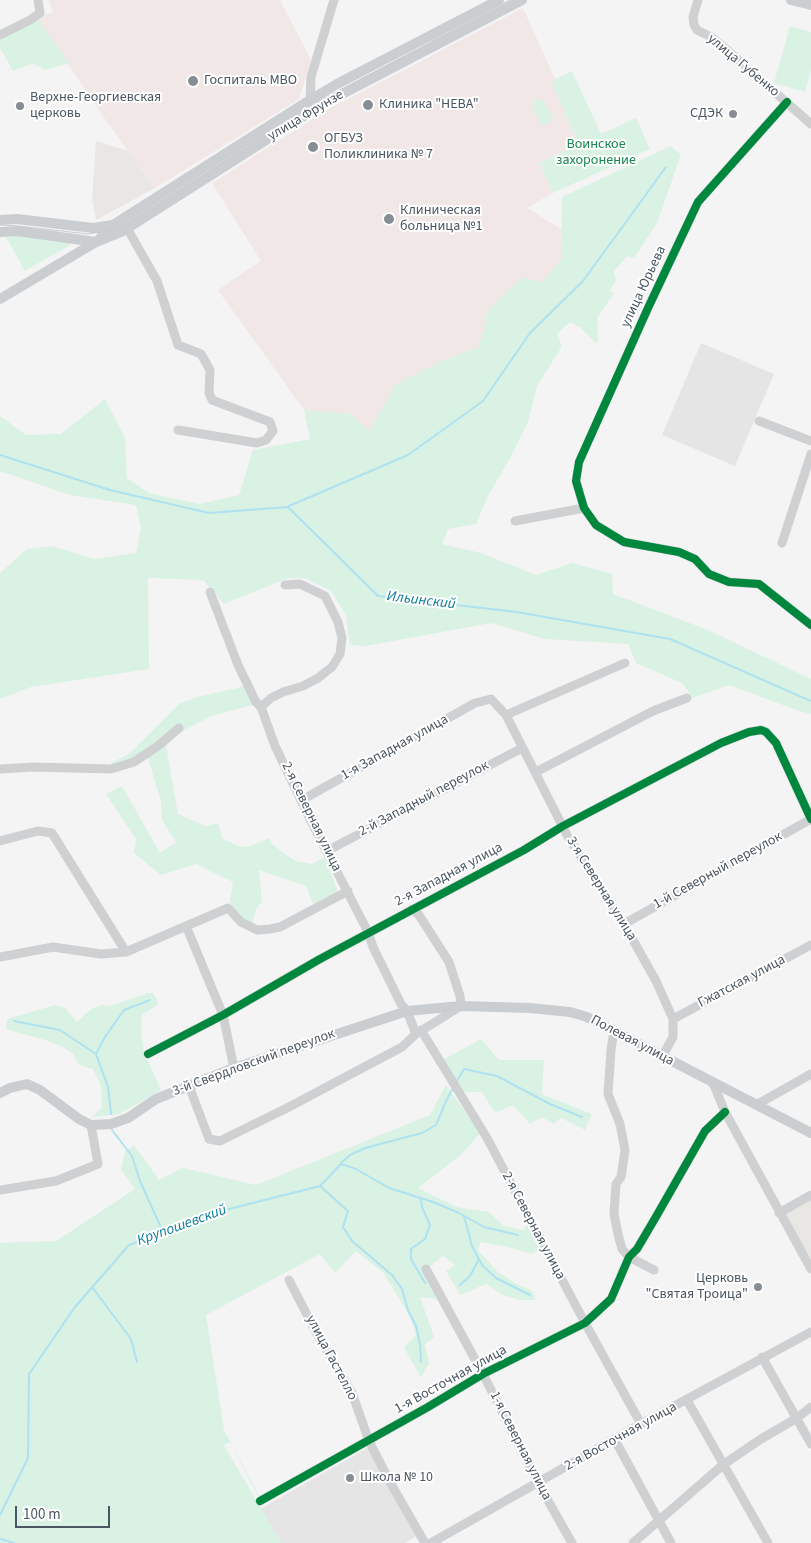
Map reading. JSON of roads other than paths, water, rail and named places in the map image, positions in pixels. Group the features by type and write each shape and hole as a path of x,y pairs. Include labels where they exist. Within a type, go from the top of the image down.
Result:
{"main road":[{"name":"улица Фрунзе","path":"96,242 113,225 337,84 494,4 522,0"},
{"path":"791,0 811,5"},
{"name":"улица Фрунзе","path":"0,299 96,242 127,228 321,105 494,4"},
{"path":"0,220 17,219 93,228 113,225"},
{"path":"0,232 17,231 96,242"},
{"name":"Полевая улица","path":"407,1011 462,1006 530,1008 570,1012 587,1017 811,1133"},
{"name":"3-й Свердловский переулок","path":"91,1125 111,1124 128,1118 156,1099 234,1068 407,1011"},
{"path":"0,1093 10,1088 27,1084 40,1090 79,1119 91,1125"}],"street":[{"path":"0,35 40,13 38,0"},
{"path":"310,100 311,77 334,0"},
{"name":"улица Губенко","path":"698,0 693,17 697,30 713,38 811,124"},
{"name":"улица Юрьева","path":"584,508 576,481 579,462 698,202 787,102"},
{"path":"127,228 157,281 178,345 201,354 210,370 209,393 212,400 270,422 273,431 266,440 258,443 178,430"},
{"path":"759,421 811,441"},
{"path":"782,543 811,454"},
{"path":"515,521 584,508 596,525 624,542 679,552 695,559 709,574 729,582 759,584 811,625"},
{"path":"261,707 271,698 283,692 304,686 318,678 332,667 340,654 342,638 338,622 325,596 300,584 285,584"},
{"name":"2-я Северная улица","path":"210,592 238,665 256,702 261,707 275,746 348,891 401,1004 487,1138 584,1323 641,1424"},
{"path":"506,715 625,663"},
{"path":"536,772 653,711 687,698"},
{"name":"3-я Северная улица","path":"491,699 506,715 568,837 624,924 656,981 673,1019"},
{"name":"1-я Западная улица","path":"302,800 474,703 491,699"},
{"path":"0,769 34,767 111,769 134,762 158,746 179,728"},
{"name":"2-я Западная улица","path":"148,1054 223,1016 368,932 524,850 563,826 721,743 750,732 761,730 766,732 776,743 811,819"},
{"name":"2-й Западный переулок","path":"327,851 522,748"},
{"name":"1-й Северный переулок","path":"624,924 811,819"},
{"path":"0,841 38,831 52,833 126,952"},
{"path":"0,957 53,947 101,954 126,952 228,908 241,922 257,930 270,929 280,927 348,891"},
{"path":"189,1086 209,1139 220,1141 402,1047 419,1032 462,1006 449,962 419,915 412,909"},
{"path":"186,926 223,1016 234,1068"},
{"name":"Гжатская улица","path":"673,1019 811,945"},
{"path":"662,1057 673,1037 673,1019"},
{"path":"614,1030 610,1050 608,1094 620,1124 625,1150 621,1177 616,1184 614,1214 622,1249 629,1257 654,1270"},
{"path":"756,1105 811,1074"},
{"path":"713,1083 725,1112 811,1269"},
{"name":"1-я Восточная улица","path":"260,1501 369,1441 484,1374 584,1323 611,1299 629,1257 637,1249 704,1131 725,1112"},
{"path":"0,1190 56,1181 98,1164 91,1125"},
{"path":"780,1214 811,1195"},
{"name":"1-я Северная улица","path":"426,1269 484,1374 538,1483 572,1543"},
{"name":"улица Гастелло","path":"289,1280 318,1336 352,1393 369,1441 425,1543"},
{"name":"2-я Восточная улица","path":"431,1543 641,1424 811,1332"},
{"path":"762,1357 811,1444"},
{"path":"687,1400 768,1543"},
{"path":"633,1543 724,1464 797,1418 811,1407"},
{"path":"615,1440 671,1543"}],"waterway":[{"path":"289,506 408,455 483,401 530,333 583,281 666,167"},
{"name":"Ильинский","path":"0,455 110,490 209,513 288,507 378,596 517,612 670,639 811,701"},
{"path":"96,1054 105,1037 124,1010 150,1000"},
{"path":"14,1021 60,1030 96,1054 108,1087 111,1114"},
{"path":"457,1081 464,1069 497,1076 550,1104 582,1117"},
{"path":"341,1163 350,1155 365,1148 422,1133 436,1125 453,1088"},
{"path":"112,1130 132,1156 140,1181 163,1232"},
{"name":"Крупошевский","path":"0,1515 28,1458 29,1374 75,1307 129,1245 221,1211 320,1186 341,1164 356,1169 389,1188 433,1202 459,1213 484,1227 518,1235"},
{"path":"320,1186 348,1211 343,1227 352,1241 392,1275 402,1289 408,1310 416,1326 421,1362"},
{"path":"421,1199 422,1207 430,1225 425,1239 411,1249 411,1259 425,1283"},
{"path":"464,1216 472,1246 482,1265 496,1278 530,1295"},
{"path":"460,1285 470,1276 479,1259"},
{"path":"92,1287 131,1339 137,1362"},
{"path":"0,1539 14,1543"}],"tram line":[{"path":"0,225 88,234 111,230 125,224 329,96 510,0"}],"place":[{"name":"Госпиталь МВО","path":"193,81"},
{"name":"Клиника \"НЕВА\"","path":"368,105"},
{"name":"Верхне-Георгиевская церковь","path":"20,106"},
{"name":"СДЭК","path":"733,114"},
{"name":"ОГБУЗ Поликлиника № 7","path":"313,147"},
{"name":"Клиническая больница №1","path":"389,219"},
{"name":"Церковь \"Святая Троица\"","path":"758,1287"},
{"name":"Школа № 10","path":"350,1478"}],"park label":[{"name":"Воинское захоронение","path":"596,154"}]}
